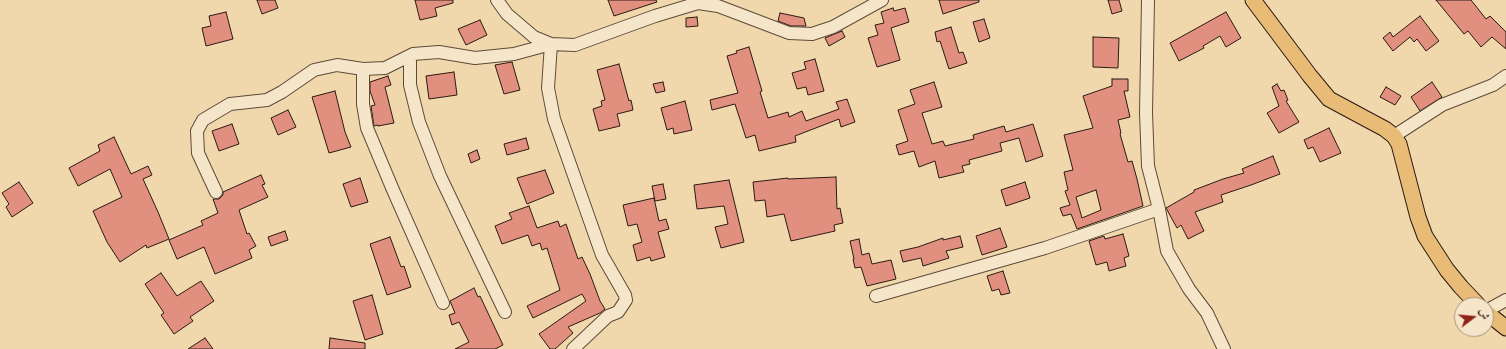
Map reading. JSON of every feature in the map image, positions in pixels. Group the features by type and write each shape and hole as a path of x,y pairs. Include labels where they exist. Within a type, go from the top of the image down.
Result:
{"main road":[{"path":"1253,0 1329,99 1385,129 1394,136 1399,144 1418,217 1425,236 1434,252 1456,282 1470,297"},
{"path":"1494,318 1506,328"}],"street":[{"path":"498,0 506,14 534,37 551,44"},
{"path":"216,192 198,153 197,131 203,120 230,104 267,100 282,92 314,70 336,65 363,69 385,68 413,54 439,52 474,58 514,54 551,44 575,45 655,16 698,3 718,6 789,33 812,34 833,27 882,0"},
{"path":"1148,0 1146,113 1148,166 1159,208 1167,251 1189,289 1207,313 1224,349"},
{"path":"551,44 548,88 554,119 602,255 626,295 626,300 618,312 608,316 573,349"},
{"path":"410,56 410,85 419,122 440,176 505,312"},
{"path":"363,69 363,104 367,128 443,302"},
{"path":"1394,136 1442,105 1493,85 1506,76"},
{"path":"876,296 1045,248 1159,208"},
{"path":"1494,307 1506,300"}],"building":[{"path":"257,0 275,0 278,8 262,14"},
{"path":"415,0 453,0 453,3 435,8 437,16 420,20"},
{"path":"608,0 656,0 657,2 614,16"},
{"path":"939,0 979,0 979,2 943,14"},
{"path":"1108,0 1119,0 1122,11 1112,14"},
{"path":"1436,0 1471,0 1486,19 1490,16 1506,32 1506,49 1492,37 1481,47 1468,31 1464,34"},
{"path":"893,8 894,11 905,8 909,22 891,28 900,60 877,67 868,38 878,35 875,25 884,23 881,12"},
{"path":"226,12 233,39 206,46 202,28 211,26 209,16"},
{"path":"1226,12 1241,38 1226,47 1220,36 1203,46 1204,48 1179,61 1170,43"},
{"path":"780,13 804,18 806,26 791,26 778,21"},
{"path":"1420,16 1439,41 1426,51 1417,39 1414,42 1410,37 1393,51 1383,38 1390,32 1393,37"},
{"path":"697,17 698,26 686,27 686,18"},
{"path":"984,19 990,38 979,42 973,22"},
{"path":"480,20 487,35 466,45 458,29"},
{"path":"951,27 959,53 963,52 967,63 949,69 940,41 937,42 935,32"},
{"path":"842,31 845,37 829,46 825,38"},
{"path":"1093,37 1119,38 1118,68 1093,67"},
{"path":"749,47 768,118 788,112 789,117 802,111 806,121 839,109 836,102 847,99 855,122 841,127 839,119 795,136 796,142 759,151 755,135 746,138 735,104 712,110 710,100 738,93 727,56 737,53 736,51"},
{"path":"815,59 824,91 808,95 806,87 797,89 792,73 806,69 804,62"},
{"path":"512,62 520,90 504,94 495,65"},
{"path":"619,64 629,101 631,100 633,110 617,114 620,126 599,131 593,109 602,106 601,101 605,100 597,70"},
{"path":"454,72 457,95 429,99 426,76"},
{"path":"388,76 391,85 385,87 394,123 374,126 371,106 375,105 370,91 370,82"},
{"path":"1112,79 1128,79 1128,91 1124,91 1130,117 1118,120 1120,134 1128,162 1132,161 1143,206 1077,229 1071,214 1063,216 1060,208 1070,205 1065,191 1068,190 1064,172 1073,170 1064,135 1093,128 1083,96 1112,86","holes":["1096,190 1101,210 1082,218 1076,197"]},
{"path":"663,82 665,91 656,93 653,84"},
{"path":"934,82 942,107 922,113 932,144 943,141 945,146 974,139 973,135 1004,126 1006,132 1033,124 1043,156 1026,162 1019,138 1000,143 1002,151 969,160 970,164 962,166 964,172 939,178 935,161 919,167 914,151 899,155 896,145 908,141 898,110 915,104 910,90"},
{"path":"1432,82 1442,97 1420,111 1411,97"},
{"path":"1277,84 1281,91 1284,90 1288,100 1286,101 1299,122 1279,133 1267,113 1279,106 1272,87"},
{"path":"1386,87 1401,96 1395,105 1380,97"},
{"path":"335,91 345,132 351,147 329,153 312,97"},
{"path":"685,101 692,130 674,134 673,128 667,130 661,108"},
{"path":"288,110 296,127 278,135 271,118"},
{"path":"232,124 239,144 219,151 212,131"},
{"path":"1329,128 1341,153 1320,162 1313,147 1308,149 1304,140"},
{"path":"114,137 131,174 148,166 152,175 143,179 169,239 147,248 146,245 120,262 107,242 93,211 122,197 110,169 78,186 69,168 100,151 98,145"},
{"path":"526,138 529,149 507,155 504,144"},
{"path":"477,150 480,159 471,163 468,154"},
{"path":"1273,156 1280,174 1221,195 1223,202 1195,212 1204,231 1188,239 1181,225 1177,228 1166,208 1194,192 1194,190 1244,173 1242,169"},
{"path":"545,170 554,193 527,204 517,178"},
{"path":"261,175 265,184 262,185 268,197 239,210 247,234 249,233 256,246 249,250 252,258 215,274 204,247 177,259 169,240 203,225 201,221 218,213 213,199 219,199 223,195 223,192"},
{"path":"836,177 837,209 840,208 843,223 834,225 835,231 791,241 784,214 767,217 765,200 755,201 753,182 788,178"},
{"path":"360,178 368,202 351,207 343,184"},
{"path":"729,180 744,242 721,248 715,227 728,224 724,206 697,209 694,185"},
{"path":"19,182 33,203 12,217 6,207 9,204 2,193"},
{"path":"1025,182 1030,198 1006,206 1001,190"},
{"path":"663,184 666,199 655,201 652,186"},
{"path":"654,198 659,221 666,219 669,229 658,232 665,257 651,261 650,257 637,261 633,245 642,242 637,224 628,226 623,205"},
{"path":"529,206 537,228 558,221 560,227 566,224 578,259 582,257 600,301 605,309 600,313 568,327 573,333 555,349 550,349 539,334 586,301 582,294 533,318 527,306 560,290 547,248 542,250 540,243 532,246 528,235 502,244 495,226 512,219 509,213"},
{"path":"1000,228 1007,247 982,255 976,236"},
{"path":"285,231 288,240 271,246 268,237"},
{"path":"1123,234 1129,256 1124,258 1126,266 1109,271 1107,262 1096,265 1089,241 1104,236 1105,239"},
{"path":"960,236 963,247 946,251 949,258 923,266 921,258 903,262 900,251 918,247 943,238 943,240"},
{"path":"390,237 401,267 404,266 411,287 387,295 370,244"},
{"path":"859,239 862,255 869,253 872,264 891,260 896,279 867,286 861,267 855,268 853,259 850,241"},
{"path":"1003,271 1010,293 1001,295 999,289 992,291 987,276"},
{"path":"161,273 177,296 201,281 214,301 190,317 193,321 174,334 161,315 164,313 145,284"},
{"path":"474,288 478,297 480,296 503,345 495,349 455,349 469,342 459,322 452,325 449,315 455,313 450,301"},
{"path":"372,295 383,334 365,340 353,301"},
{"path":"205,338 213,349 188,349"},
{"path":"330,338 365,343 365,349 329,349"}]}
